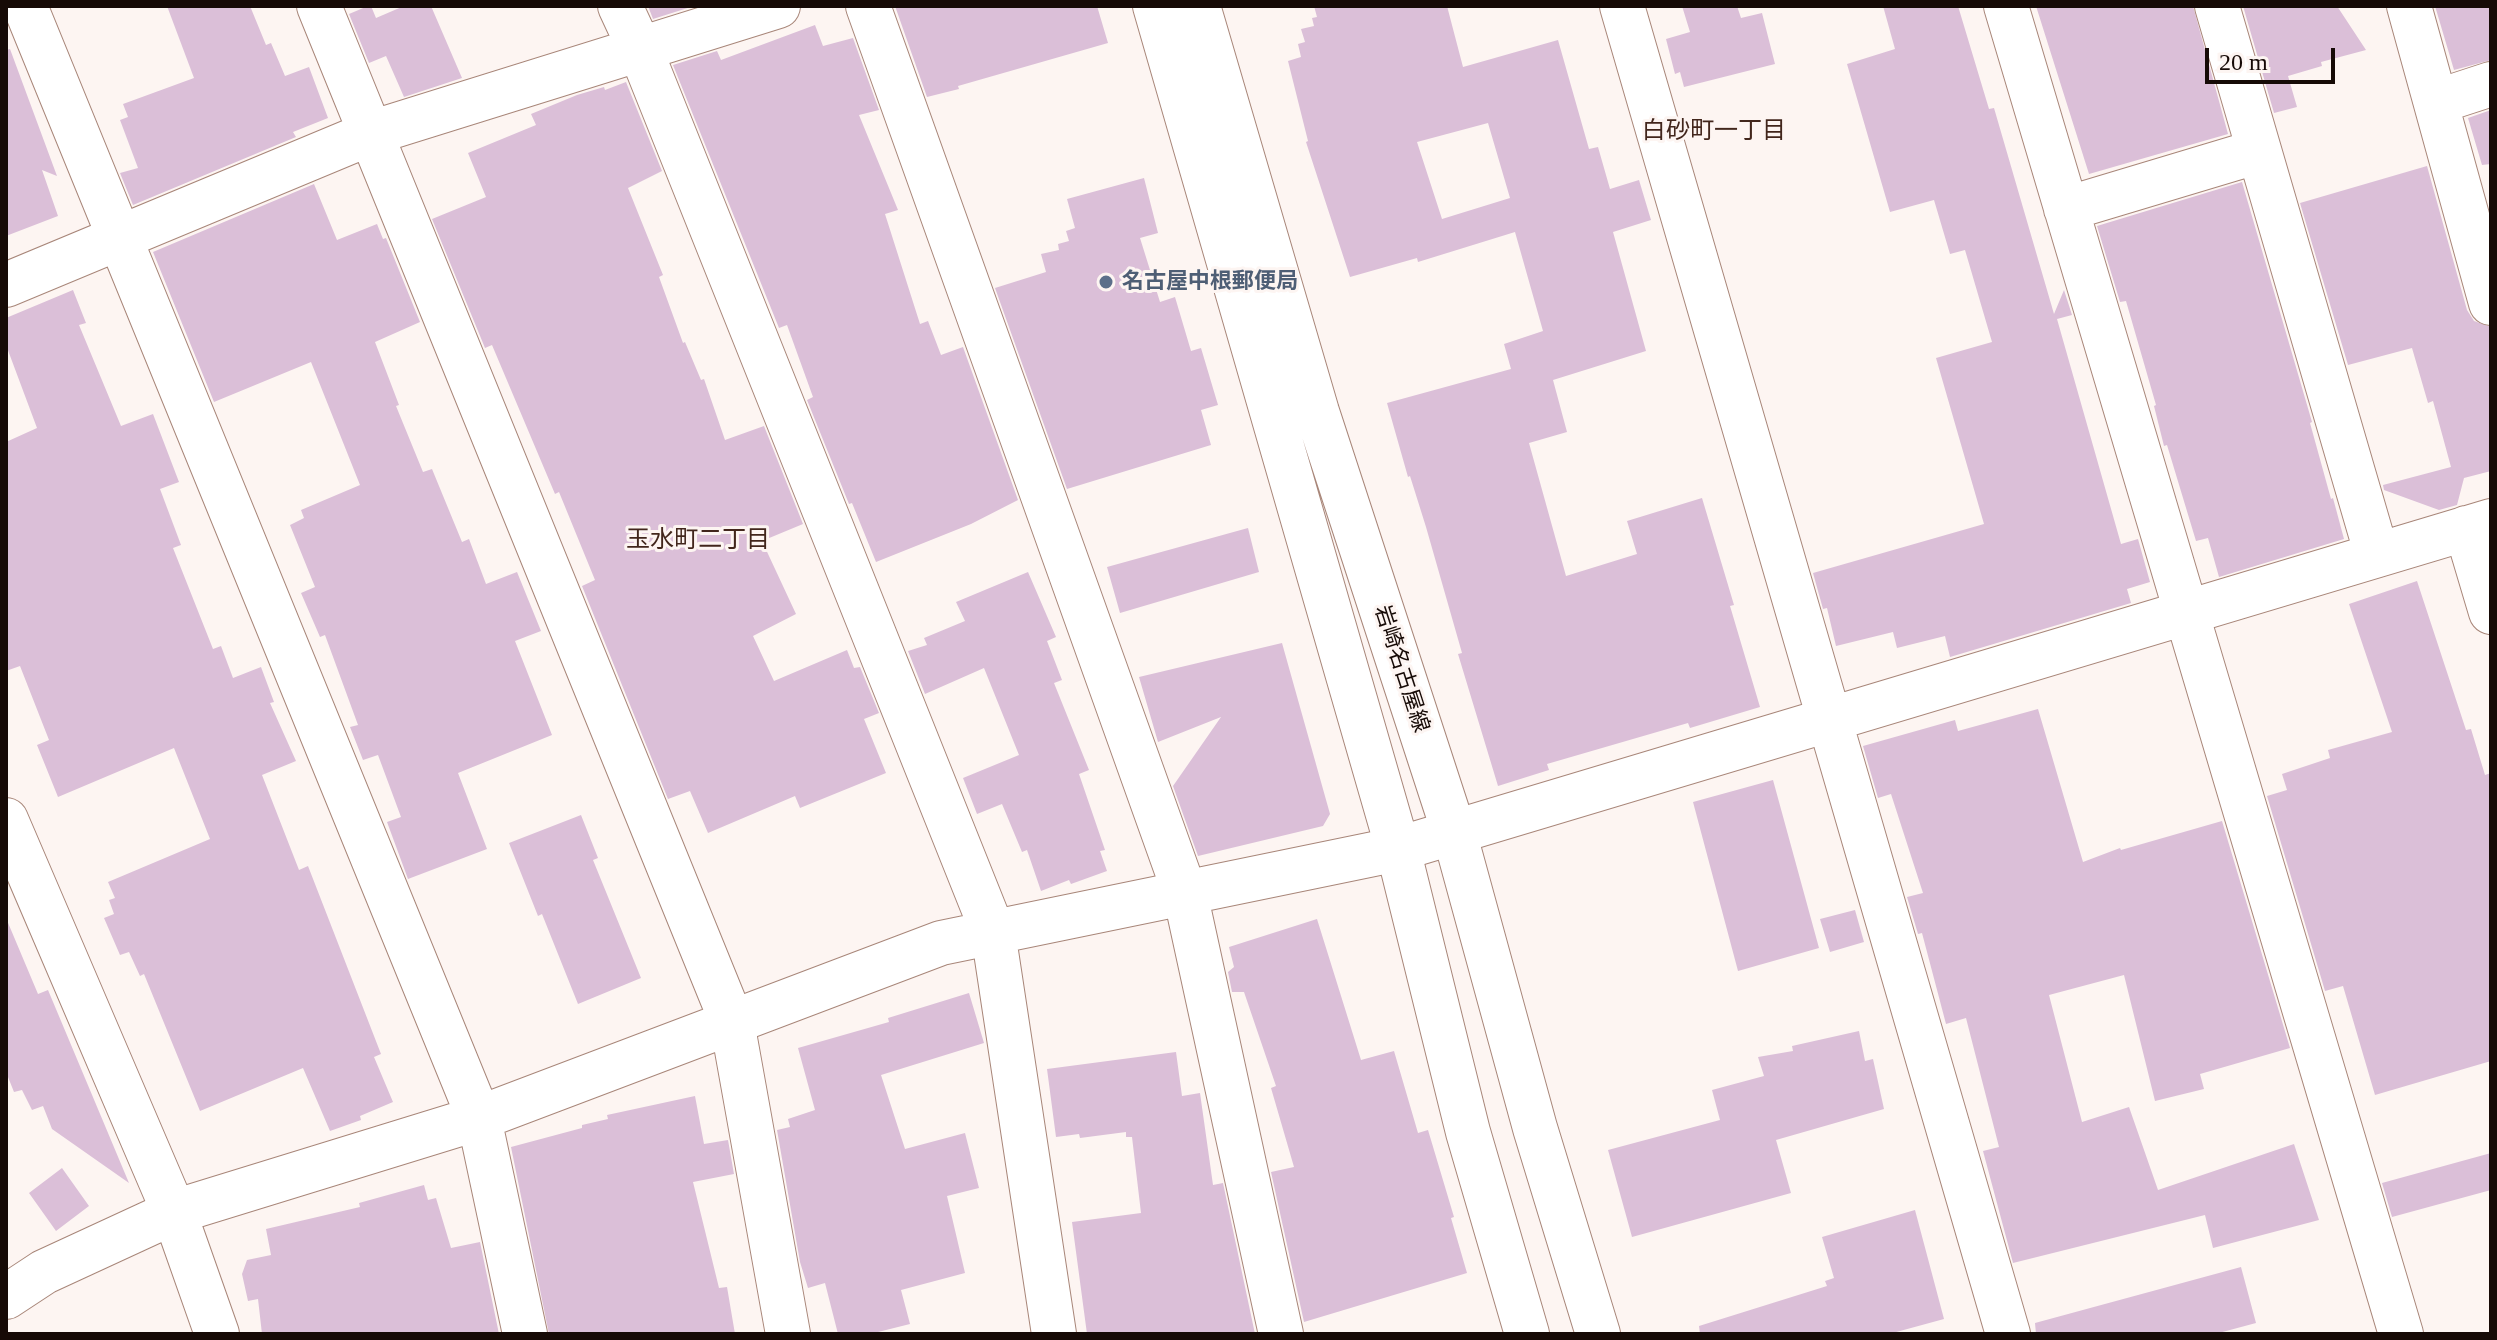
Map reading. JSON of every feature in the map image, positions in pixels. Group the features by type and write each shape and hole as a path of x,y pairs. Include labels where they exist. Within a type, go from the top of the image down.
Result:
{"street":[{"path":"25,6 122,237 479,1118 525,1334"},
{"path":"319,6 732,1022 788,1334"},
{"path":"620,6 640,49 993,932 1054,1334"},
{"path":"6,285 371,133 778,6"},
{"path":"868,6 1185,893 1281,1334"},
{"path":"1155,6 1398,849 1468,1132 1527,1334"},
{"name":"岩崎名古屋線","path":"1198,6 1317,412 1454,832 1535,1128 1598,1334"},
{"path":"1622,6 2008,1334"},
{"path":"2006,6 2401,1334"},
{"path":"2217,6 2377,555"},
{"path":"2409,6 2491,303"},
{"path":"2436,102 2491,84"},
{"path":"2066,209 2259,151"},
{"path":"6,1297 44,1272 174,1212 479,1118 941,943 1398,849 2479,525 2491,612"},
{"path":"6,820 174,1212 217,1334"}],"building":[{"path":"167,6 250,6 266,45 271,43 285,76 309,67 328,118 293,132 296,137 133,205 120,173 138,168 120,120 128,117 123,104 194,78"},
{"path":"371,6 376,18 404,6 431,6 462,78 404,97 386,56 369,63 349,14"},
{"path":"648,6 694,6 653,19"},
{"path":"895,6 1097,6 1108,43 927,97"},
{"path":"1314,6 1447,6 1463,67 1558,40 1589,149 1598,147 1610,189 1639,180 1651,220 1613,232 1646,351 1553,380 1567,432 1529,443 1566,576 1637,554 1627,521 1702,498 1760,707 1690,728 1688,723 1547,764 1549,770 1498,786 1458,654 1462,653 1426,527 1387,403 1511,369 1504,344 1543,331 1515,232 1418,262 1417,258 1350,277 1306,142 1288,61 1301,57 1298,44 1305,42 1301,29 1314,26 1312,18 1317,17","holes":["1488,123 1510,198 1442,219 1417,142"]},
{"path":"1682,6 1737,6 1741,18 1762,13 1775,64 1684,87 1680,72 1675,74 1666,39 1690,32"},
{"path":"1883,6 1958,6 1989,109 1994,108 2054,314 2064,290 2072,315 2057,319 2121,544 2138,539 2150,582 2127,589 2131,603 1950,657 1945,636 1897,648 1893,632 1836,646 1827,608 1823,609 1813,573 1984,524 1936,358 1992,342 1965,250 1950,254 1934,200 1890,212 1847,64 1895,49"},
{"path":"2036,6 2193,6 2228,134 2089,174"},
{"path":"2243,6 2337,6 2366,50 2321,62 2322,66 2288,76 2297,107 2274,113"},
{"path":"2435,6 2491,6 2491,60 2454,70"},
{"path":"815,25 823,46 853,38 879,110 859,115 898,210 885,214 920,324 928,321 941,355 963,347 1018,500 971,524 876,562 807,400 813,397 787,325 779,328 673,65 717,51 721,60"},
{"path":"10,49 57,176 42,170 58,216 6,236 6,50"},
{"path":"626,82 662,171 628,188 663,275 659,277 683,343 701,380 704,379 725,440 764,426 803,524 762,541 796,614 753,636 774,681 847,650 854,668 860,667 879,713 864,719 886,773 800,808 795,796 708,833 690,791 668,799 582,586 595,580 492,345 485,348 432,219 486,197 468,153 536,125 531,114 577,95"},
{"path":"2491,110 2491,164 2482,165 2468,118"},
{"path":"2427,166 2467,310 2474,321 2491,327 2491,471 2464,478 2457,505 2439,510 2384,490 2383,485 2451,467 2433,401 2428,403 2412,348 2348,365 2300,203"},
{"path":"1144,178 1158,233 1140,238 1160,302 1175,297 1191,351 1201,348 1218,405 1201,410 1211,445 1067,489 995,288 1046,272 1041,254 1059,250 1058,244 1069,241 1066,231 1075,228 1067,199"},
{"path":"2242,182 2344,539 2219,577 2208,538 2196,541 2167,445 2164,446 2156,405 2126,301 2120,302 2097,226"},
{"path":"314,184 337,240 377,224 383,239 386,238 420,322 375,342 399,405 396,406 423,472 432,469 462,542 469,539 486,584 517,572 541,631 515,641 552,735 458,773 487,849 408,879 387,822 401,817 378,755 363,760 350,727 358,725 325,635 320,637 301,593 315,587 290,525 304,518 301,510 360,485 311,362 214,402 153,252"},
{"path":"73,290 86,323 79,325 121,426 153,414 179,482 160,489 181,545 173,548 213,649 221,646 233,678 261,667 274,702 270,703 296,761 262,775 299,870 308,866 381,1054 374,1057 393,1102 360,1116 361,1120 330,1131 303,1068 200,1111 144,974 140,976 129,952 120,955 104,918 114,914 109,900 115,898 108,882 210,839 174,748 58,797 37,745 49,740 20,666 6,671 6,442 37,428 6,345 6,318"},
{"path":"1248,528 1259,572 1120,613 1107,567"},
{"path":"1028,572 1056,637 1047,641 1062,680 1054,683 1089,770 1079,774 1105,850 1100,851 1107,871 1071,884 1069,880 1041,891 1027,850 1022,852 1002,804 977,814 963,778 1019,755 984,668 925,694 908,651 927,645 924,638 965,621 956,602"},
{"path":"2417,581 2466,730 2471,729 2485,775 2491,773 2491,1061 2375,1095 2343,986 2325,991 2267,796 2287,790 2282,774 2330,758 2328,750 2392,732 2349,604"},
{"path":"1282,643 1330,814 1323,826 1198,856 1173,786 1221,717 1158,742 1139,677"},
{"path":"2038,709 2083,862 2120,848 2222,821 2290,1048 2200,1074 2204,1089 2155,1101 2124,975 2049,995 2082,1122 2129,1107 2158,1190 2294,1144 2319,1220 2213,1248 2205,1215 2013,1263 1983,1151 1999,1147 1966,1018 1946,1024 1922,933 1918,934 1907,897 1923,893 1891,794 1878,798 1863,746 1955,720 1958,731"},
{"path":"1773,780 1819,948 1738,971 1693,802"},
{"path":"581,815 598,858 593,860 641,978 578,1004 509,843"},
{"path":"1855,910 1864,942 1830,952 1820,919"},
{"path":"6,918 38,994 48,990 129,1183 52,1129 43,1106 32,1110 22,1090 14,1092 6,1072"},
{"path":"1317,919 1361,1060 1394,1051 1418,1133 1428,1130 1467,1273 1304,1322 1271,1172 1294,1167 1271,1088 1276,1086 1244,992 1232,992 1228,972 1234,967 1229,947"},
{"path":"969,993 984,1043 881,1075 905,1149 965,1133 979,1188 947,1196 965,1273 901,1290 910,1324 870,1334 838,1334 825,1283 808,1288 800,1262 777,1130 790,1127 788,1119 815,1110 798,1048 889,1022 888,1018"},
{"path":"1859,1031 1865,1061 1873,1059 1884,1109 1776,1140 1791,1193 1632,1237 1608,1150 1720,1120 1712,1090 1764,1076 1758,1057 1793,1051 1792,1046"},
{"path":"1176,1052 1182,1096 1200,1093 1213,1185 1223,1183 1255,1334 1087,1334 1072,1222 1141,1213 1132,1137 1126,1137 1126,1132 1080,1138 1079,1134 1056,1137 1047,1069"},
{"path":"695,1096 704,1144 728,1140 734,1174 693,1182 719,1288 727,1287 735,1334 549,1334 511,1147 582,1128 582,1125 608,1119 607,1115"},
{"path":"2491,1153 2491,1190 2392,1217 2382,1183"},
{"path":"62,1168 89,1206 56,1231 29,1193"},
{"path":"424,1185 428,1200 436,1198 451,1248 480,1242 499,1334 262,1334 258,1299 248,1301 242,1274 247,1260 271,1255 266,1229 360,1207 359,1203"},
{"path":"1915,1210 1944,1319 1889,1334 1700,1334 1699,1326 1827,1286 1825,1281 1834,1278 1822,1237"},
{"path":"2241,1267 2256,1323 2215,1334 2036,1334 2035,1323"}],"place":[{"name":"名古屋中根郵便局","path":"1106,282"}],"district":[{"name":"白砂町一丁目","path":"1714,132"},
{"name":"玉水町二丁目","path":"698,541"}]}
